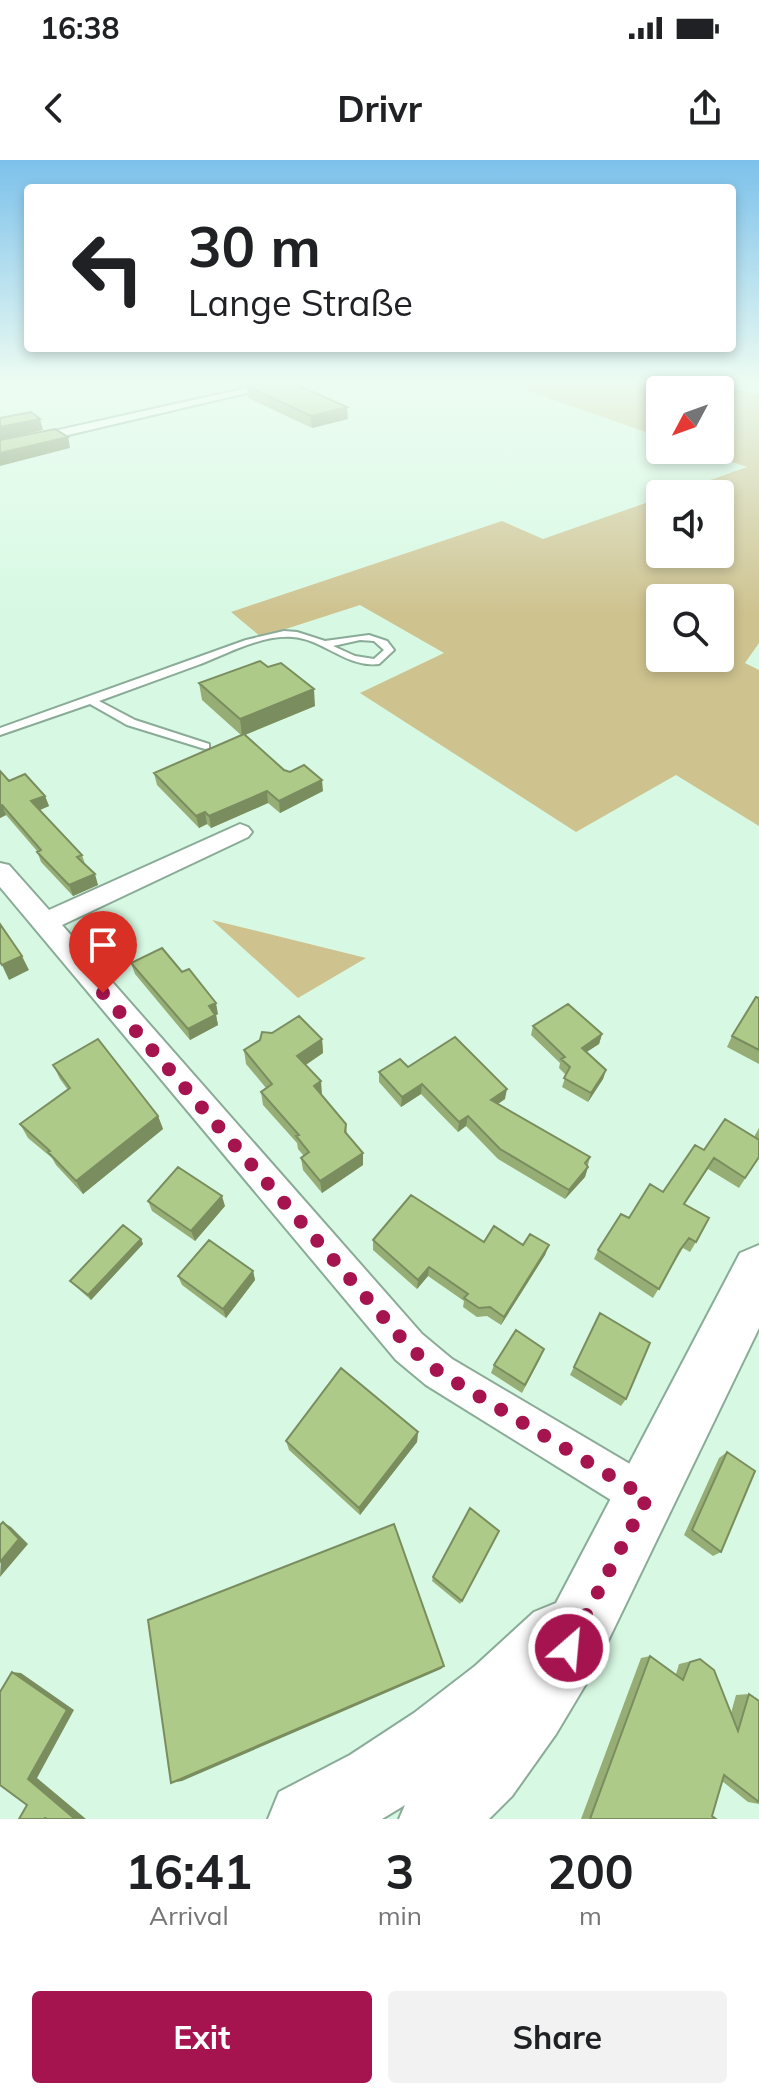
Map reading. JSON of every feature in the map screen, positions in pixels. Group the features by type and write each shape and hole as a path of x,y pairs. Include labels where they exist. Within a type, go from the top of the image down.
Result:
{"main road":[{"path":"437,1819 486,1770 531,1709 569,1648 759,1271"},
{"path":"329,1814 416,1758 529,1664 590,1597 634,1523"}],"street":[{"path":"44,923 240,832"},
{"path":"0,871 409,1347 634,1523"}],"lane":[{"path":"0,732 234,648 284,634 317,638 326,644 360,663 376,662 389,650 381,640 372,638 326,644"},
{"path":"91,700 125,722 205,746"}],"shaded area":[{"path":"734,458 759,458 759,643 745,663 759,670 759,826 676,775 576,832 360,693 444,653 360,605 261,637 231,612 502,521 543,539 646,503 646,568 734,568 734,480 710,480 747,467 734,462"},
{"path":"212,920 366,958 298,998"}],"building":[{"path":"260,661 268,667 281,663 314,689 240,719 199,683"},
{"path":"244,734 284,770 290,772 304,765 322,780 279,801 267,791 209,816 205,812 196,816 154,773"},
{"path":"0,771 9,781 25,774 45,796 31,801 82,855 77,857 95,874 69,885 37,852 41,850 0,805"},
{"path":"0,924 22,956 2,965 0,962"},
{"path":"162,948 182,972 189,969 216,1003 209,1006 215,1015 188,1029 131,963"},
{"path":"756,997 759,998 759,1050 732,1036"},
{"path":"568,1004 602,1034 582,1048 606,1070 591,1093 564,1078 570,1067 561,1059 565,1057 533,1026"},
{"path":"299,1016 322,1039 297,1056 321,1081 314,1086 346,1124 345,1132 363,1153 320,1181 301,1158 309,1152 296,1136 299,1135 261,1092 272,1084 244,1050 260,1040 262,1032 272,1033"},
{"path":"455,1037 507,1089 491,1100 590,1157 585,1163 588,1167 569,1190 500,1149 468,1116 459,1122 422,1084 402,1097 379,1072 400,1059 408,1067"},
{"path":"98,1039 158,1116 76,1181 50,1151 20,1124 70,1088 53,1065"},
{"path":"725,1119 759,1140 759,1157 745,1178 714,1158 684,1204 709,1218 696,1242 689,1238 680,1250 659,1289 598,1250 621,1214 629,1218 650,1184 663,1192 695,1145 704,1150"},
{"path":"178,1167 222,1196 191,1231 148,1201"},
{"path":"411,1195 484,1242 494,1226 523,1245 530,1234 549,1245 504,1317 490,1307 479,1308 464,1298 468,1294 429,1267 418,1280 373,1240"},
{"path":"123,1225 141,1239 88,1295 70,1281"},
{"path":"209,1240 253,1271 223,1309 178,1276"},
{"path":"600,1313 650,1343 626,1399 574,1367"},
{"path":"516,1330 544,1349 525,1385 494,1365"},
{"path":"341,1368 418,1432 359,1508 286,1441"},
{"path":"727,1452 755,1471 721,1552 692,1530"},
{"path":"470,1508 499,1531 462,1601 433,1577"},
{"path":"3,1522 19,1539 0,1562 0,1525"},
{"path":"394,1524 444,1666 171,1783 148,1620"},
{"path":"650,1656 683,1680 690,1662 700,1659 714,1670 738,1731 749,1694 759,1701 759,1802 724,1775 712,1816 716,1819 590,1819"},
{"path":"12,1672 67,1710 28,1779 75,1819 19,1819 27,1805 0,1785 0,1692"}],"route":[{"path":"103,993 409,1347 439,1372 647,1498 569,1648"}]}
